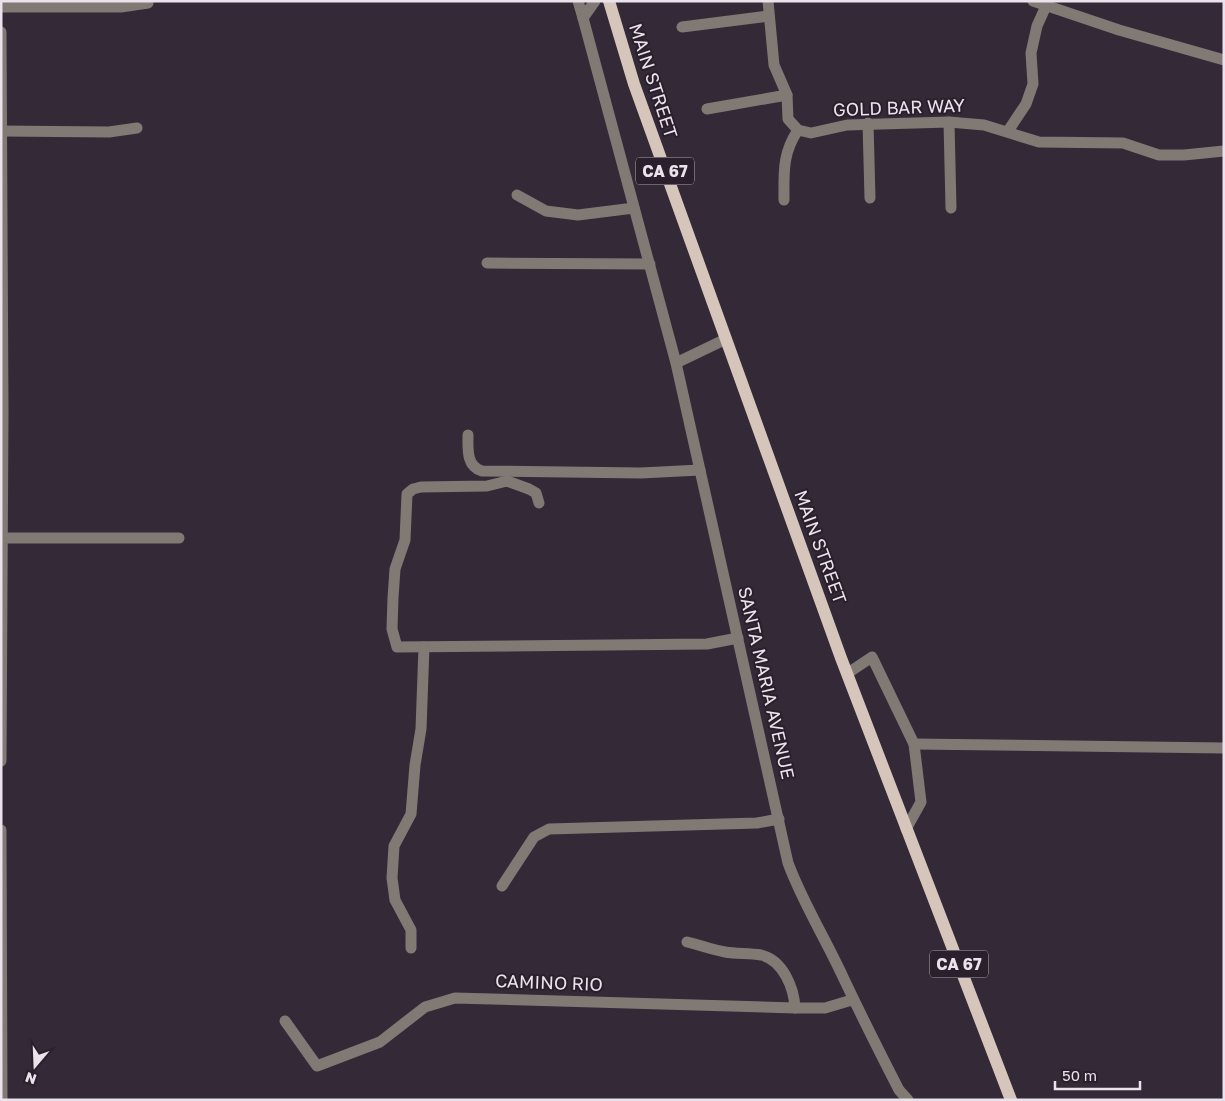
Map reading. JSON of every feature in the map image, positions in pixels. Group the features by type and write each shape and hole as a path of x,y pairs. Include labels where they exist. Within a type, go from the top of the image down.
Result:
{"main road":[{"name":"MAIN STREET","path":"608,1 634,84 848,673 1011,1100"}],"street":[{"name":"SANTA MARIA AVENUE","path":"578,1 676,363 788,863 798,890 843,977 852,1000 899,1090 908,1100"},
{"path":"583,18 595,1"},
{"path":"768,1 774,65 788,94 788,120 798,130 789,143 784,160 784,200"},
{"path":"1033,1 1224,60"},
{"path":"1,4 120,7 148,3"},
{"path":"1008,131 1026,104 1033,84 1031,54 1037,26 1046,6"},
{"path":"682,27 769,16"},
{"path":"1,32 1,762"},
{"path":"707,109 788,94"},
{"path":"949,122 951,208"},
{"name":"GOLD BAR WAY","path":"798,130 811,132 825,128 868,123 949,122 984,125 1039,142 1123,143 1159,155 1184,156 1224,151"},
{"path":"868,123 870,198"},
{"path":"2,131 109,132 137,128"},
{"path":"517,195 546,211 578,215 634,208"},
{"path":"487,263 650,264"},
{"path":"676,363 726,339"},
{"path":"468,435 469,458 472,466 482,471 641,473 700,470"},
{"path":"539,503 536,494 529,488 507,481 486,486 421,487 413,489 407,494 405,540 395,569 392,629 397,647 707,644 738,638"},
{"path":"2,538 179,538"},
{"path":"411,948 411,930 395,900 392,878 394,846 410,814 421,729 424,647"},
{"path":"848,673 872,657 914,744 921,802 906,829"},
{"path":"914,744 1224,748"},
{"path":"502,886 534,836 549,829 756,823 778,819"},
{"path":"1,830 2,1100"},
{"path":"687,942 725,952 762,956 773,960 780,967 794,991 795,1008"},
{"name":"CAMINO RIO","path":"285,1021 317,1066 380,1042 425,1007 455,998 795,1008 825,1008 852,1000"}]}
